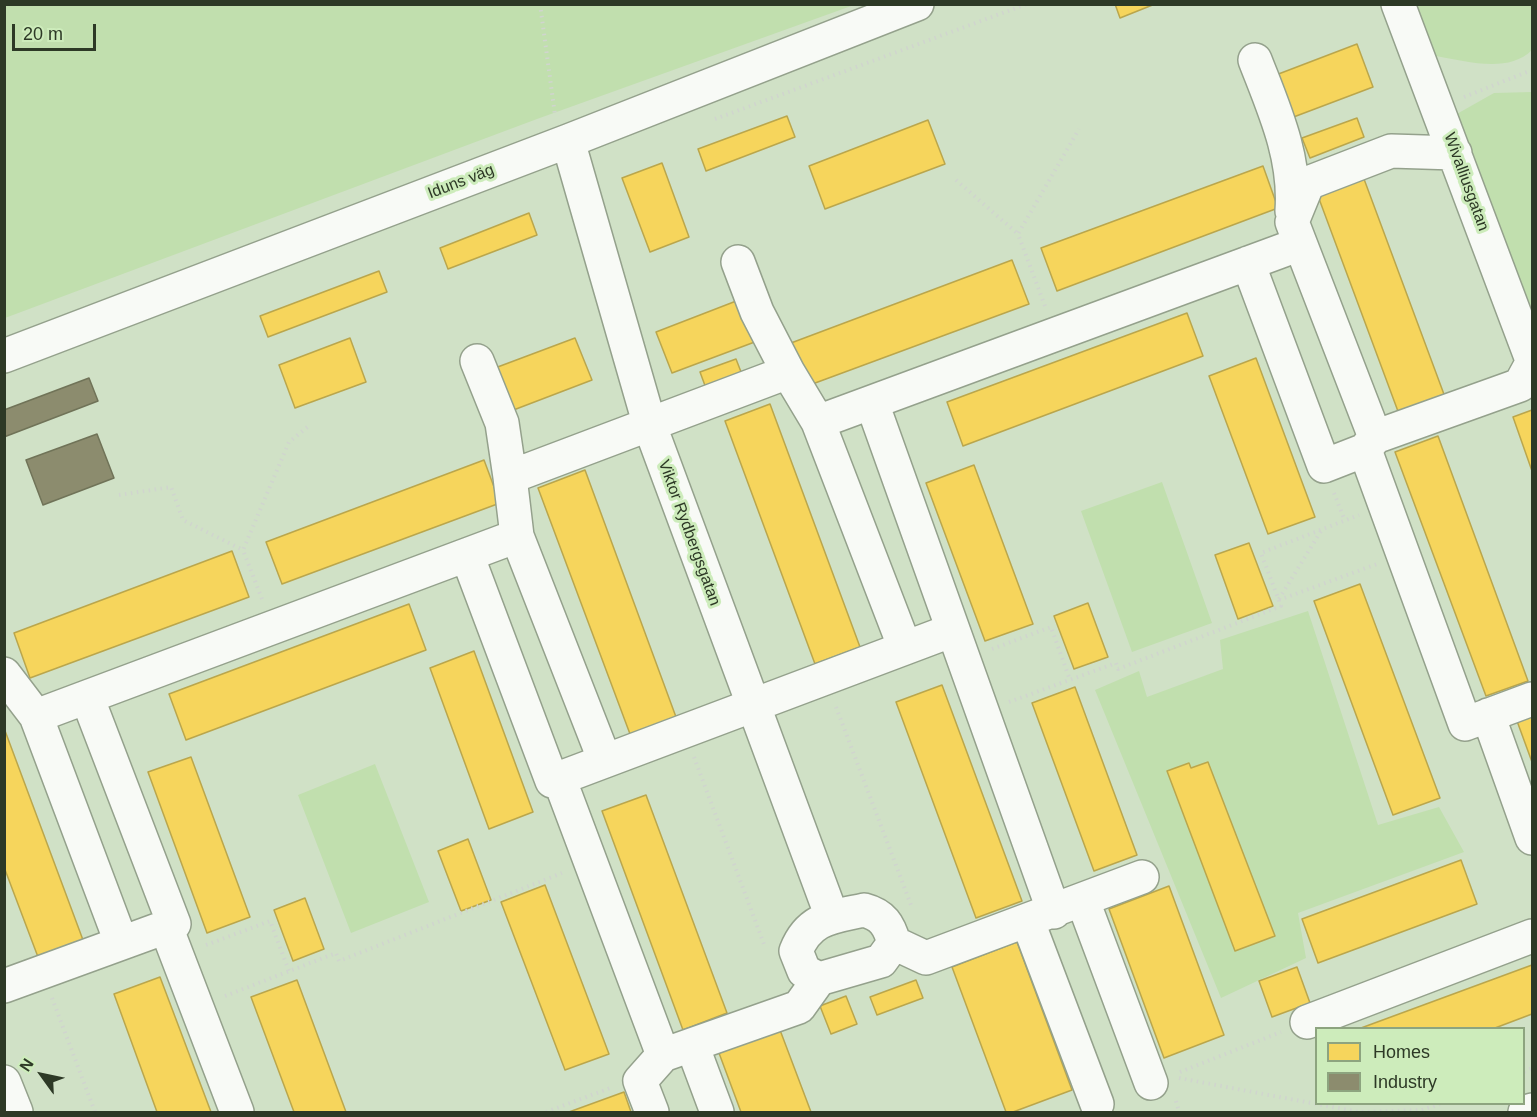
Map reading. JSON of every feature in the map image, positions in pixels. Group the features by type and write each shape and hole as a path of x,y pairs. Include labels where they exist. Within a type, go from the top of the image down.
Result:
{"street":[{"name":"Iduns väg","path":"4,356 568,141 917,4"},
{"name":"Wivalliusgatan","path":"1398,4 1533,361"},
{"path":"1255,60 1284,138 1294,184 1296,233 1370,443 1385,506 1465,724 1533,699"},
{"name":"Viktor Rydbergsgatan","path":"568,141 650,426 832,917"},
{"path":"818,422 1248,263 1296,233 1308,183 1391,151 1455,153"},
{"path":"738,262 757,312 788,372 818,422 905,648"},
{"path":"1248,263 1324,466 1370,443 1520,385 1533,361"},
{"path":"477,361 502,423 517,536 605,761"},
{"path":"510,477 788,372"},
{"path":"872,403 1055,912 1097,1104"},
{"path":"36,716 517,536"},
{"path":"467,555 552,781 905,648 958,645"},
{"path":"4,674 36,716 121,942"},
{"path":"87,697 174,924 171,941 237,1113"},
{"path":"1488,716 1533,838"},
{"path":"560,778 591,862 677,1050 717,1113"},
{"path":"819,979 804,971 796,951 810,926 832,917 864,910 873,913 889,926 894,943 926,958 1055,912 1142,877"},
{"path":"1055,912 1160,1080"},
{"path":"1307,1022 1533,936"},
{"path":"4,986 121,942 171,941"},
{"path":"652,1113 640,1081 677,1050 799,1007 819,979 881,961 894,943"},
{"path":"4,1082 16,1113"},
{"path":"1525,1113 1533,1110"}],"path":[{"path":"540,4 551,70 556,129 568,141"},
{"path":"1438,107 1533,70"},
{"path":"1018,234 1079,129"},
{"path":"956,180 1018,234 1055,334"},
{"path":"243,550 289,442 310,425"},
{"path":"119,495 171,487 183,520 243,550 273,628"},
{"path":"982,712 1116,663 1118,669 1281,606 1261,553 1385,506"},
{"path":"1279,600 1322,530"},
{"path":"1279,600 1403,554"},
{"path":"958,645 1051,627 1071,680"},
{"path":"825,678 914,913"},
{"path":"685,731 768,957"},
{"path":"196,1007 336,953 339,961 591,862"},
{"path":"171,941 270,921 289,971"},
{"path":"43,972 95,1113"},
{"path":"1160,1080 1307,1022"},
{"path":"1160,1080 1315,1105"},
{"path":"546,1113 623,1083 640,1081"},
{"path":"1315,1105 1359,1112 1422,1110 1437,1105"}],"green space":[{"path":"4,5 854,5 537,119 5,318"},
{"path":"1417,5 1532,5 1532,50 1511,62 1499,64 1473,63 1436,56"},
{"path":"1532,92 1532,309 1455,115 1494,93"},
{"path":"1162,482 1212,623 1132,652 1081,511"},
{"path":"1308,611 1378,825 1439,807 1464,852 1298,913 1306,958 1221,998 1095,690 1139,671 1147,697 1223,669 1220,640"},
{"path":"375,764 429,902 351,933 298,795"}],"building: Homes":[{"path":"1115,4 1155,4 1120,18"},
{"path":"1357,44 1373,87 1283,121 1268,78"},
{"path":"787,116 795,137 706,171 698,149"},
{"path":"1357,118 1364,137 1310,158 1302,138"},
{"path":"928,120 945,164 825,209 809,166"},
{"path":"662,163 689,237 650,252 622,178"},
{"path":"1263,166 1278,208 1057,291 1041,248"},
{"path":"1364,179 1445,397 1399,414 1318,196"},
{"path":"529,213 537,235 448,269 440,248"},
{"path":"1012,260 1029,304 807,386 791,343"},
{"path":"379,271 387,292 268,337 260,316"},
{"path":"744,298 760,340 672,373 656,332"},
{"path":"1187,313 1203,356 963,446 947,402"},
{"path":"350,338 366,382 295,408 279,365"},
{"path":"575,338 592,380 503,414 487,371"},
{"path":"1256,358 1315,517 1268,534 1209,376"},
{"path":"736,359 743,377 707,391 700,372"},
{"path":"770,404 860,647 815,664 725,421"},
{"path":"1532,410 1532,471 1513,417"},
{"path":"1438,436 1528,681 1486,696 1395,452"},
{"path":"484,460 500,503 282,584 266,542"},
{"path":"974,465 1033,624 985,641 926,483"},
{"path":"585,470 676,717 630,734 538,488"},
{"path":"1249,543 1273,606 1238,619 1215,555"},
{"path":"232,551 249,597 30,678 14,633"},
{"path":"1360,584 1440,798 1393,815 1314,601"},
{"path":"1088,603 1108,657 1074,669 1054,616"},
{"path":"409,604 426,650 186,740 169,694"},
{"path":"474,651 533,812 489,829 430,668"},
{"path":"942,685 1022,901 976,918 896,702"},
{"path":"1075,687 1137,855 1094,871 1032,703"},
{"path":"1532,715 1532,762 1517,721"},
{"path":"4,728 83,940 38,957 4,867"},
{"path":"191,757 250,917 207,933 148,772"},
{"path":"1208,762 1275,936 1235,951 1167,771 1189,763 1191,768"},
{"path":"646,795 727,1013 683,1030 602,811"},
{"path":"468,839 491,900 461,911 438,851"},
{"path":"1461,860 1477,904 1318,963 1302,919"},
{"path":"545,885 609,1054 565,1070 501,902"},
{"path":"1169,886 1224,1035 1164,1058 1109,909"},
{"path":"305,898 324,949 293,961 274,910"},
{"path":"1017,942 1072,1090 1013,1112 1006,1112 952,967"},
{"path":"1532,965 1532,1014 1498,1027 1364,1027"},
{"path":"1297,967 1310,1003 1272,1017 1259,981"},
{"path":"160,977 211,1112 157,1112 114,994"},
{"path":"297,980 346,1112 294,1112 251,997"},
{"path":"916,980 923,998 877,1015 870,997"},
{"path":"846,996 857,1024 831,1034 820,1006"},
{"path":"780,1030 811,1112 741,1112 719,1053"},
{"path":"624,1092 631,1112 569,1112"}],"building: Industry":[{"path":"89,378 98,401 4,437 4,410"},
{"path":"97,434 114,478 43,505 26,460"}]}
